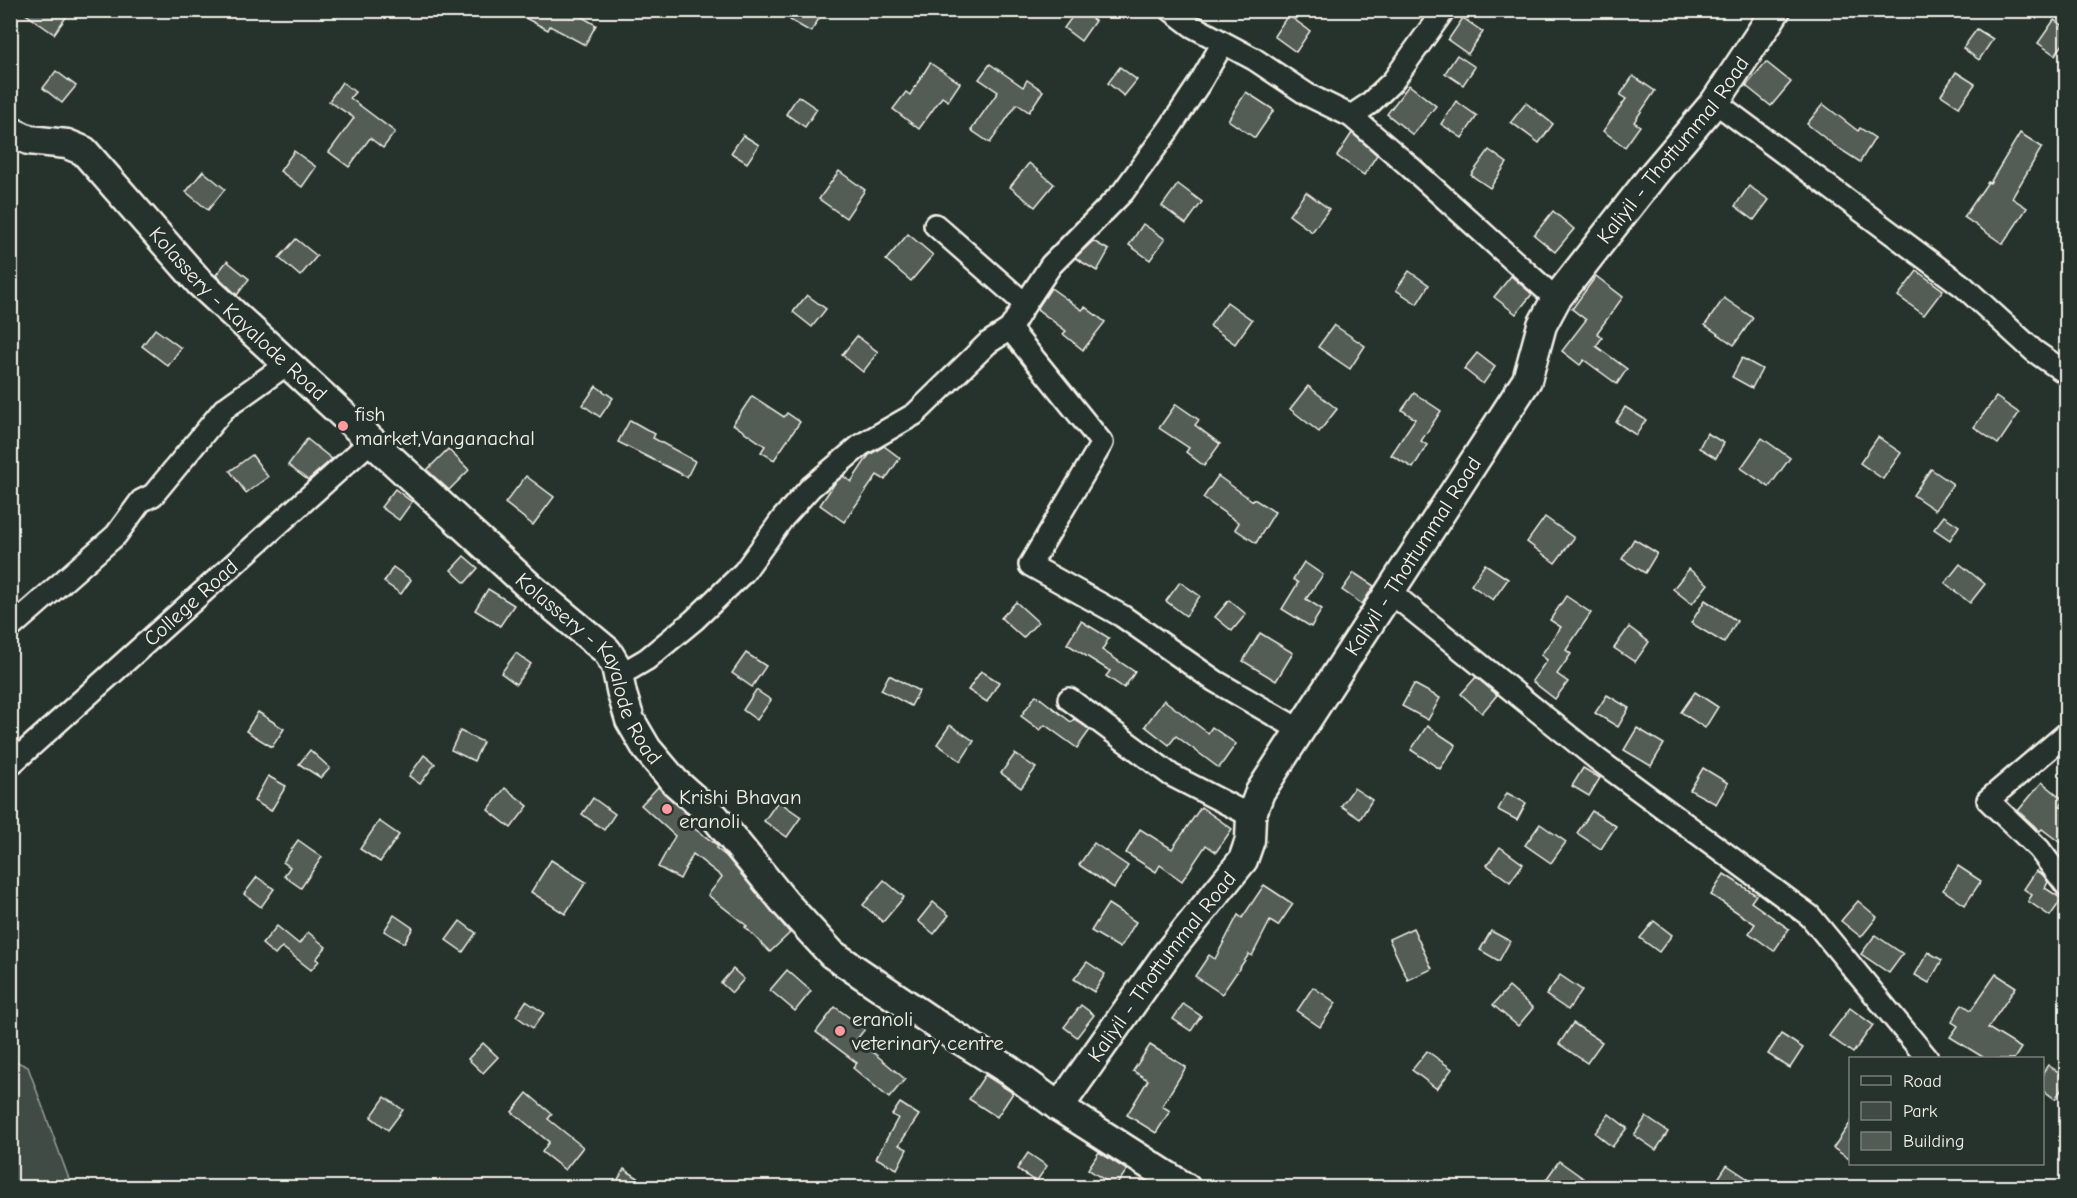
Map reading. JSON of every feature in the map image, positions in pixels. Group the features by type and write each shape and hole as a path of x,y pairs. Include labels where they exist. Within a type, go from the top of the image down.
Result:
{"main road":[{"name":"Kaliyil - Thottummal Road","path":"1059,1107 1167,954 1243,860 1250,840 1251,816 1260,792 1527,380 1542,325 1556,298 1653,175 1715,102 1776,10"},
{"name":"Kolassery - Kayalode Road","path":"10,131 29,140 67,144 84,152 200,283 530,587 607,651 616,666 630,720 647,750 675,782 715,817 786,904 832,954 940,1027 1009,1070 1059,1107 1186,1188"}],"street":[{"path":"1171,10 1192,26 1254,59 1308,95 1351,116 1556,298"},
{"path":"1351,116 1369,104 1393,81 1444,10"},
{"path":"618,676 647,659 694,620 744,572 783,519 812,487 861,445 915,414 988,342 1010,329 1051,265 1123,192 1169,129 1223,43"},
{"path":"1715,102 1964,286 2034,351 2067,373"},
{"path":"935,225 1024,304"},
{"path":"1010,329 1102,443 1030,565 1122,616 1215,681 1300,730"},
{"path":"10,628 116,535 141,501 153,495 224,410 287,364"},
{"name":"College Road","path":"10,765 370,442"},
{"path":"1389,591 1597,759 1810,916 1925,1057"},
{"path":"1069,699 1171,775 1251,816"},
{"path":"2067,734 1988,800 2038,849 2067,885"}],"green space":[{"path":"11,1059 28,1067 72,1187 11,1187"}],"building":[{"path":"20,10 59,10 67,16 54,34"},
{"path":"510,10 570,10 596,25 585,45 550,26 548,30"},
{"path":"796,10 824,10 811,32 790,20"},
{"path":"1077,10 1095,21 1081,41 1064,28"},
{"path":"1288,15 1310,31 1296,52 1274,36"},
{"path":"1463,18 1483,32 1468,54 1448,40"},
{"path":"2054,20 2067,28 2067,39 2055,55 2038,43"},
{"path":"1977,29 1993,39 1979,60 1963,48"},
{"path":"1457,55 1475,67 1463,85 1445,73"},
{"path":"1766,62 1791,82 1771,106 1746,86"},
{"path":"930,63 960,83 948,101 942,97 919,129 893,109 906,92 910,95"},
{"path":"990,64 1023,87 1027,80 1043,91 1029,112 1017,104 990,143 971,130 998,92 979,79"},
{"path":"1120,67 1137,80 1124,96 1108,83"},
{"path":"56,71 76,86 62,103 43,88"},
{"path":"1956,72 1975,84 1959,107 1941,95"},
{"path":"1633,76 1655,91 1634,122 1640,126 1625,147 1603,131 1626,99 1620,95"},
{"path":"342,82 355,92 350,98 395,132 383,148 370,138 349,167 329,152 354,118 329,101"},
{"path":"1409,85 1436,106 1413,135 1387,114"},
{"path":"1246,92 1274,110 1255,138 1228,120"},
{"path":"798,96 817,109 805,127 786,114"},
{"path":"1456,101 1477,116 1462,138 1441,124"},
{"path":"1526,103 1553,124 1539,143 1511,122"},
{"path":"1823,104 1858,131 1860,128 1875,138 1860,162 1807,124"},
{"path":"1352,133 1377,155 1364,175 1337,156"},
{"path":"2020,133 2042,147 2012,198 2027,208 2003,244 1964,217 1988,182 1990,183"},
{"path":"743,135 759,145 747,163 731,153"},
{"path":"1489,150 1507,163 1490,188 1471,175"},
{"path":"294,151 316,167 302,187 280,171"},
{"path":"1029,163 1054,184 1035,207 1010,187"},
{"path":"203,171 225,189 208,210 186,192"},
{"path":"839,171 865,190 846,218 819,199"},
{"path":"1178,184 1202,202 1186,224 1162,206"},
{"path":"1749,186 1769,200 1754,220 1735,206"},
{"path":"1306,192 1329,209 1312,232 1289,215"},
{"path":"1553,211 1574,229 1555,252 1534,235"},
{"path":"1143,224 1165,239 1150,260 1129,245"},
{"path":"908,234 933,255 911,281 886,260"},
{"path":"296,239 317,256 300,276 279,258"},
{"path":"1093,241 1109,250 1097,271 1075,258"},
{"path":"227,261 249,279 237,295 216,275"},
{"path":"1409,271 1429,285 1417,304 1396,290"},
{"path":"1917,271 1943,290 1924,315 1898,296"},
{"path":"1511,276 1532,294 1516,314 1494,297"},
{"path":"1596,276 1623,297 1597,333 1602,338 1596,346 1627,369 1617,384 1584,360 1580,365 1562,351 1586,320 1572,309"},
{"path":"1051,288 1082,310 1085,307 1105,322 1083,350 1063,334 1066,331 1037,309"},
{"path":"807,295 826,309 812,327 793,312"},
{"path":"1724,298 1753,318 1734,345 1705,325"},
{"path":"1227,302 1252,320 1235,344 1210,326"},
{"path":"1334,325 1365,346 1350,369 1318,347"},
{"path":"155,329 181,348 168,366 142,346"},
{"path":"857,336 878,352 863,372 842,355"},
{"path":"1477,353 1495,367 1483,384 1464,369"},
{"path":"1742,358 1762,369 1752,388 1732,377"},
{"path":"596,386 613,398 600,417 583,405"},
{"path":"1308,386 1337,409 1319,432 1290,409"},
{"path":"1414,393 1441,411 1421,441 1427,445 1413,468 1391,455 1415,419 1402,410"},
{"path":"752,396 784,417 787,413 800,422 774,460 761,452 765,446 733,424"},
{"path":"1996,397 2019,413 1998,444 1974,427"},
{"path":"1176,404 1199,420 1195,425 1220,444 1204,466 1186,452 1189,448 1159,428"},
{"path":"1625,407 1646,420 1636,435 1616,422"},
{"path":"630,420 655,434 653,438 695,461 687,477 618,442"},
{"path":"1707,433 1724,443 1716,458 1699,448"},
{"path":"1878,437 1901,453 1883,479 1860,463"},
{"path":"1762,438 1790,458 1769,487 1741,468"},
{"path":"307,439 332,459 308,480 288,465"},
{"path":"884,446 900,458 885,480 877,475 844,522 820,505 835,483 843,476 851,482 869,455"},
{"path":"448,449 469,470 449,490 427,470"},
{"path":"252,455 268,477 246,493 230,471"},
{"path":"1931,469 1953,484 1935,510 1913,495"},
{"path":"526,476 554,497 533,525 505,503"},
{"path":"1218,476 1253,501 1254,499 1275,512 1256,543 1235,529 1239,523 1203,498"},
{"path":"395,489 412,502 399,520 381,507"},
{"path":"1944,516 1959,526 1950,540 1934,529"},
{"path":"1545,517 1574,538 1555,563 1527,542"},
{"path":"1634,539 1657,553 1645,573 1622,559"},
{"path":"464,556 478,568 465,583 451,570"},
{"path":"1304,562 1323,575 1306,599 1322,609 1311,627 1282,609 1298,583 1293,579"},
{"path":"1485,564 1508,579 1493,600 1471,585"},
{"path":"1960,564 1985,584 1970,603 1945,583"},
{"path":"393,567 411,580 401,594 384,582"},
{"path":"1689,569 1708,584 1692,604 1673,589"},
{"path":"1354,573 1374,586 1362,604 1342,590"},
{"path":"1180,582 1200,596 1186,616 1166,601"},
{"path":"488,589 514,605 500,626 475,610"},
{"path":"1566,596 1591,613 1566,650 1571,654 1557,674 1568,682 1555,699 1532,681 1547,660 1541,655 1561,627 1550,620"},
{"path":"1229,600 1246,614 1232,631 1215,617"},
{"path":"1705,600 1737,621 1724,643 1691,623"},
{"path":"1016,602 1038,622 1023,638 1001,618"},
{"path":"1081,621 1109,638 1102,650 1135,672 1124,688 1106,676 1110,671 1067,644"},
{"path":"1629,627 1649,642 1635,662 1614,648"},
{"path":"1260,633 1293,653 1276,681 1243,661"},
{"path":"516,653 531,664 516,684 501,673"},
{"path":"746,653 766,666 752,687 732,673"},
{"path":"981,671 999,682 987,702 968,690"},
{"path":"889,675 919,691 911,706 881,690"},
{"path":"1476,677 1497,695 1482,713 1461,694"},
{"path":"1414,684 1440,698 1428,720 1402,706"},
{"path":"756,690 771,700 757,720 743,710"},
{"path":"1695,692 1718,707 1705,728 1681,712"},
{"path":"1036,695 1071,722 1074,719 1090,730 1077,748 1045,725 1040,730 1021,716"},
{"path":"1607,695 1629,708 1618,727 1595,713"},
{"path":"1164,700 1208,733 1212,727 1236,744 1219,768 1176,736 1169,745 1145,726"},
{"path":"258,712 284,729 272,747 246,731"},
{"path":"950,725 974,741 961,761 937,744"},
{"path":"1427,726 1456,745 1440,769 1411,750"},
{"path":"1637,728 1664,744 1651,766 1624,750"},
{"path":"460,731 483,742 474,761 451,750"},
{"path":"310,750 330,768 321,778 299,764"},
{"path":"1015,754 1036,768 1021,788 1001,773"},
{"path":"424,755 435,764 420,784 409,776"},
{"path":"1583,768 1600,778 1589,796 1572,786"},
{"path":"1703,768 1728,783 1716,804 1690,790"},
{"path":"268,776 286,786 271,811 254,801"},
{"path":"2042,782 2065,801 2060,806 2067,811 2067,848 2042,829 2040,831 2018,811"},
{"path":"658,787 690,817 685,822 717,845 717,849 726,856 790,933 770,952 745,927 747,926 708,895 722,877 693,854 680,879 658,867 675,836 641,805"},
{"path":"505,788 528,806 511,828 488,810"},
{"path":"1354,788 1372,800 1360,819 1341,806"},
{"path":"1507,793 1526,803 1517,820 1498,810"},
{"path":"593,798 615,814 604,830 582,814"},
{"path":"778,801 801,817 787,837 764,821"},
{"path":"1201,807 1232,829 1216,852 1206,845 1182,881 1160,865 1156,872 1126,853 1140,829 1172,849"},
{"path":"1592,811 1616,826 1601,849 1577,833"},
{"path":"379,821 399,835 380,862 360,849"},
{"path":"1540,824 1566,842 1551,863 1525,845"},
{"path":"298,840 322,857 301,888 284,876 290,867 283,862"},
{"path":"1094,843 1128,866 1114,888 1079,865"},
{"path":"1500,847 1523,864 1510,882 1487,865"},
{"path":"551,860 586,882 565,914 531,892"},
{"path":"1958,866 1981,881 1965,905 1943,890"},
{"path":"2036,871 2048,882 2045,888 2062,899 2050,916 2028,901 2032,895 2024,889"},
{"path":"1724,874 1756,895 1751,902 1789,929 1774,951 1749,933 1755,924 1711,895"},
{"path":"257,877 274,889 261,907 244,894"},
{"path":"884,880 904,897 883,922 863,905"},
{"path":"1264,885 1293,904 1278,926 1270,921 1252,956 1249,954 1222,994 1195,976 1209,955 1215,959 1238,915 1242,918"},
{"path":"1858,901 1877,917 1861,937 1841,921"},
{"path":"933,902 949,915 934,934 918,921"},
{"path":"1108,904 1136,922 1120,948 1091,931"},
{"path":"394,915 413,928 404,943 384,931"},
{"path":"460,921 476,933 463,952 446,940"},
{"path":"1654,921 1672,935 1659,952 1640,938"},
{"path":"277,926 299,944 308,932 326,947 316,959 319,961 311,970 282,947 275,955 262,944"},
{"path":"1413,928 1432,969 1408,980 1389,939"},
{"path":"1491,931 1510,941 1499,961 1480,950"},
{"path":"1875,935 1903,954 1889,973 1861,954"},
{"path":"1928,952 1942,960 1929,983 1915,975"},
{"path":"1087,962 1105,974 1094,992 1074,979"},
{"path":"733,969 744,979 732,993 721,983"},
{"path":"787,970 811,991 795,1011 770,990"},
{"path":"1996,974 2016,987 1988,1028 2021,1048 2015,1057 1983,1057 1950,1037 1958,1026 1952,1022 1962,1004 1971,1010"},
{"path":"1560,975 1582,990 1568,1010 1546,995"},
{"path":"1313,987 1336,1003 1320,1027 1297,1011"},
{"path":"1509,987 1533,1008 1518,1026 1493,1005"},
{"path":"526,1001 544,1013 533,1028 516,1016"},
{"path":"1183,1004 1201,1016 1191,1031 1173,1019"},
{"path":"1081,1005 1094,1015 1077,1037 1064,1027"},
{"path":"835,1007 865,1029 857,1039 905,1079 889,1098 853,1068 857,1063 816,1032"},
{"path":"1850,1008 1873,1025 1853,1053 1829,1036"},
{"path":"1573,1023 1602,1042 1587,1063 1559,1044"},
{"path":"1781,1034 1803,1048 1790,1068 1768,1054"},
{"path":"483,1043 498,1057 483,1073 468,1059"},
{"path":"1150,1045 1186,1067 1162,1106 1170,1111 1156,1133 1127,1115 1148,1080 1133,1071"},
{"path":"1427,1051 1452,1069 1437,1089 1412,1070"},
{"path":"2048,1065 2067,1078 2067,1082 2055,1099 2044,1091 2044,1071"},
{"path":"985,1075 1013,1093 997,1117 969,1099"},
{"path":"527,1093 552,1114 548,1119 583,1147 565,1170 542,1152 549,1142 512,1112"},
{"path":"385,1097 403,1110 388,1130 371,1117"},
{"path":"900,1103 919,1115 899,1145 907,1149 897,1169 876,1158 898,1118 892,1115"},
{"path":"1609,1114 1627,1128 1612,1147 1595,1133"},
{"path":"1646,1117 1668,1132 1656,1150 1634,1135"},
{"path":"1849,1125 1849,1159 1833,1148"},
{"path":"1099,1152 1127,1170 1115,1187 1088,1169"},
{"path":"1028,1153 1047,1166 1036,1182 1017,1169"},
{"path":"1559,1161 1597,1188 1540,1188"},
{"path":"1727,1165 1748,1179 1742,1188 1712,1188"},
{"path":"624,1169 654,1188 613,1188"}],"place":[{"name":"fish market,Vanganachal","path":"343,426"},
{"name":"Krishi Bhavan eranoli","path":"667,809"},
{"name":"eranoli veterinary centre","path":"840,1031"}]}
